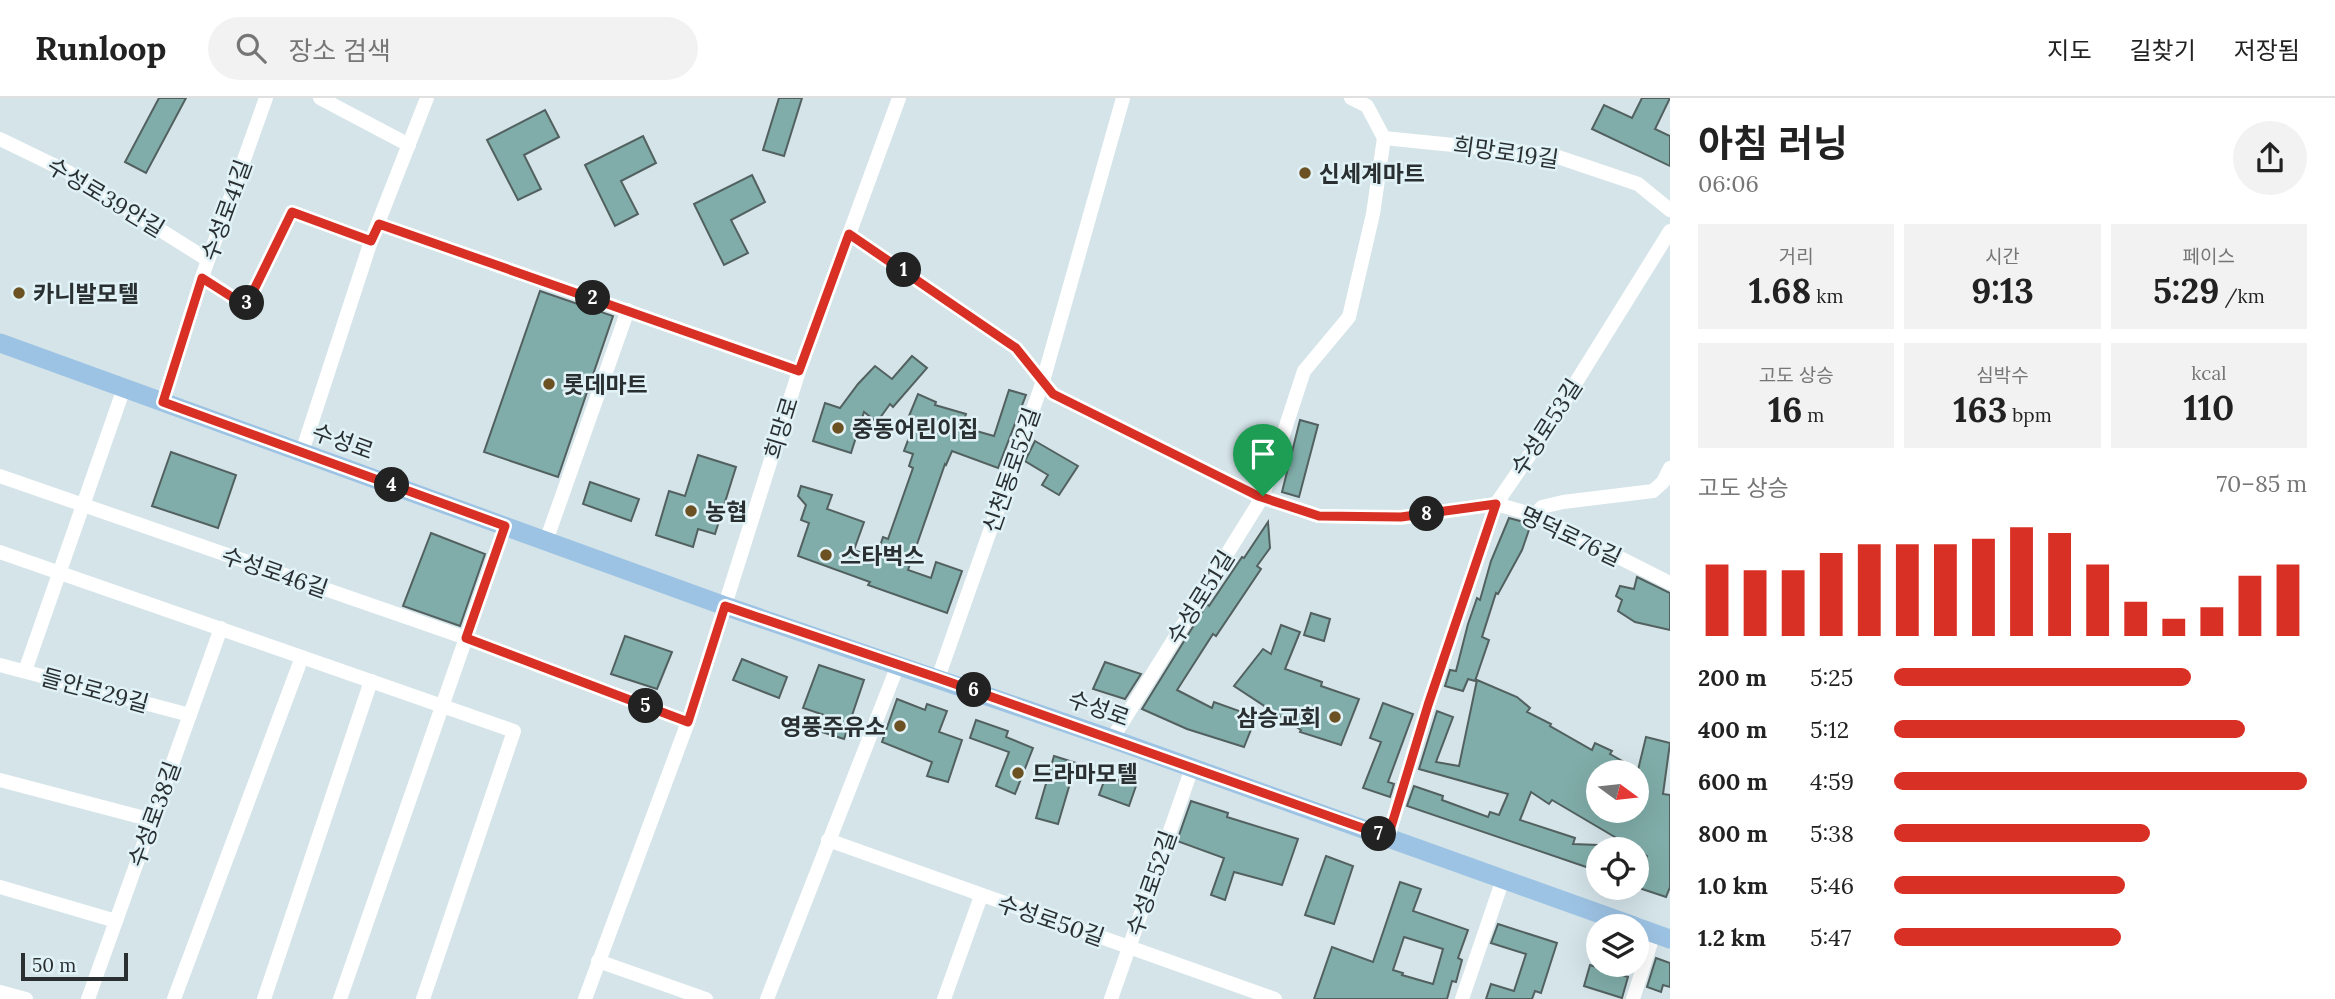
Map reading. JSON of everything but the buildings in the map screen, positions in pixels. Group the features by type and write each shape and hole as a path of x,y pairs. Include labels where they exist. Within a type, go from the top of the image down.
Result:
{"main road":[{"name":"수성로","path":"0,343 725,606 1112,739 1601,914"}],"street":[{"name":"수성로41길","path":"163,402 208,260 266,98"},
{"path":"320,98 409,145"},
{"path":"302,452 371,241 427,98"},
{"name":"희망로","path":"585,999 688,722 799,371 899,98"},
{"name":"신천동로52길","path":"938,678 1043,381 1123,98"},
{"path":"1351,98 1367,106 1384,138"},
{"name":"희망로19길","path":"1384,138 1552,155 1638,184 1670,210"},
{"name":"수성로51길","path":"1112,739 1263,496 1304,371 1349,317 1373,214 1384,138"},
{"name":"수성로39안길","path":"0,139 68,172 208,260"},
{"path":"202,278 246,306 292,212 371,241"},
{"path":"379,224 799,371"},
{"name":"수성로53길","path":"1388,837 1428,705 1496,504 1542,437 1670,231"},
{"name":"명덕로76길","path":"849,234 1016,348 1053,394 1263,496 1319,516 1401,517 1496,504 1535,515 1670,583"},
{"path":"546,541 628,310"},
{"path":"25,671 124,388"},
{"path":"1535,515 1542,507 1563,502 1653,491 1663,482 1670,468"},
{"path":"0,476 84,505"},
{"name":"수성로46길","path":"84,505 466,638"},
{"path":"340,999 505,526"},
{"path":"0,552 514,731 426,998"},
{"name":"수성로38길","path":"88,999 221,628"},
{"path":"466,638 688,722"},
{"path":"174,999 302,657"},
{"name":"들안로29길","path":"0,665 190,715"},
{"path":"767,999 898,666"},
{"path":"264,999 371,681"},
{"name":"수성로52길","path":"1111,999 1192,768"},
{"path":"0,780 152,820"},
{"name":"수성로50길","path":"828,840 1275,999"},
{"path":"1462,999 1503,879"},
{"path":"0,887 116,921"},
{"path":"944,999 981,896"},
{"path":"598,961 706,999"},
{"path":"1633,999 1638,977"},
{"path":"0,992 26,999"}],"place":[{"name":"신세계마트","path":"1305,173"},
{"name":"카니발모텔","path":"19,293"},
{"name":"롯데마트","path":"549,384"},
{"name":"중동어린이집","path":"838,428"},
{"name":"농협","path":"691,511"},
{"name":"스타벅스","path":"826,555"},
{"name":"삼승교회","path":"1335,717"},
{"name":"영풍주유소","path":"900,726"},
{"name":"드라마모텔","path":"1018,773"}],"route":[{"path":"292,212 371,241 379,224 799,371 849,234 1016,348 1053,394 1258,496 1263,496 1319,516 1401,517 1496,504 1428,705 1388,837 725,606 688,722 466,638 505,526 163,402 202,278 246,306 292,212"}]}
